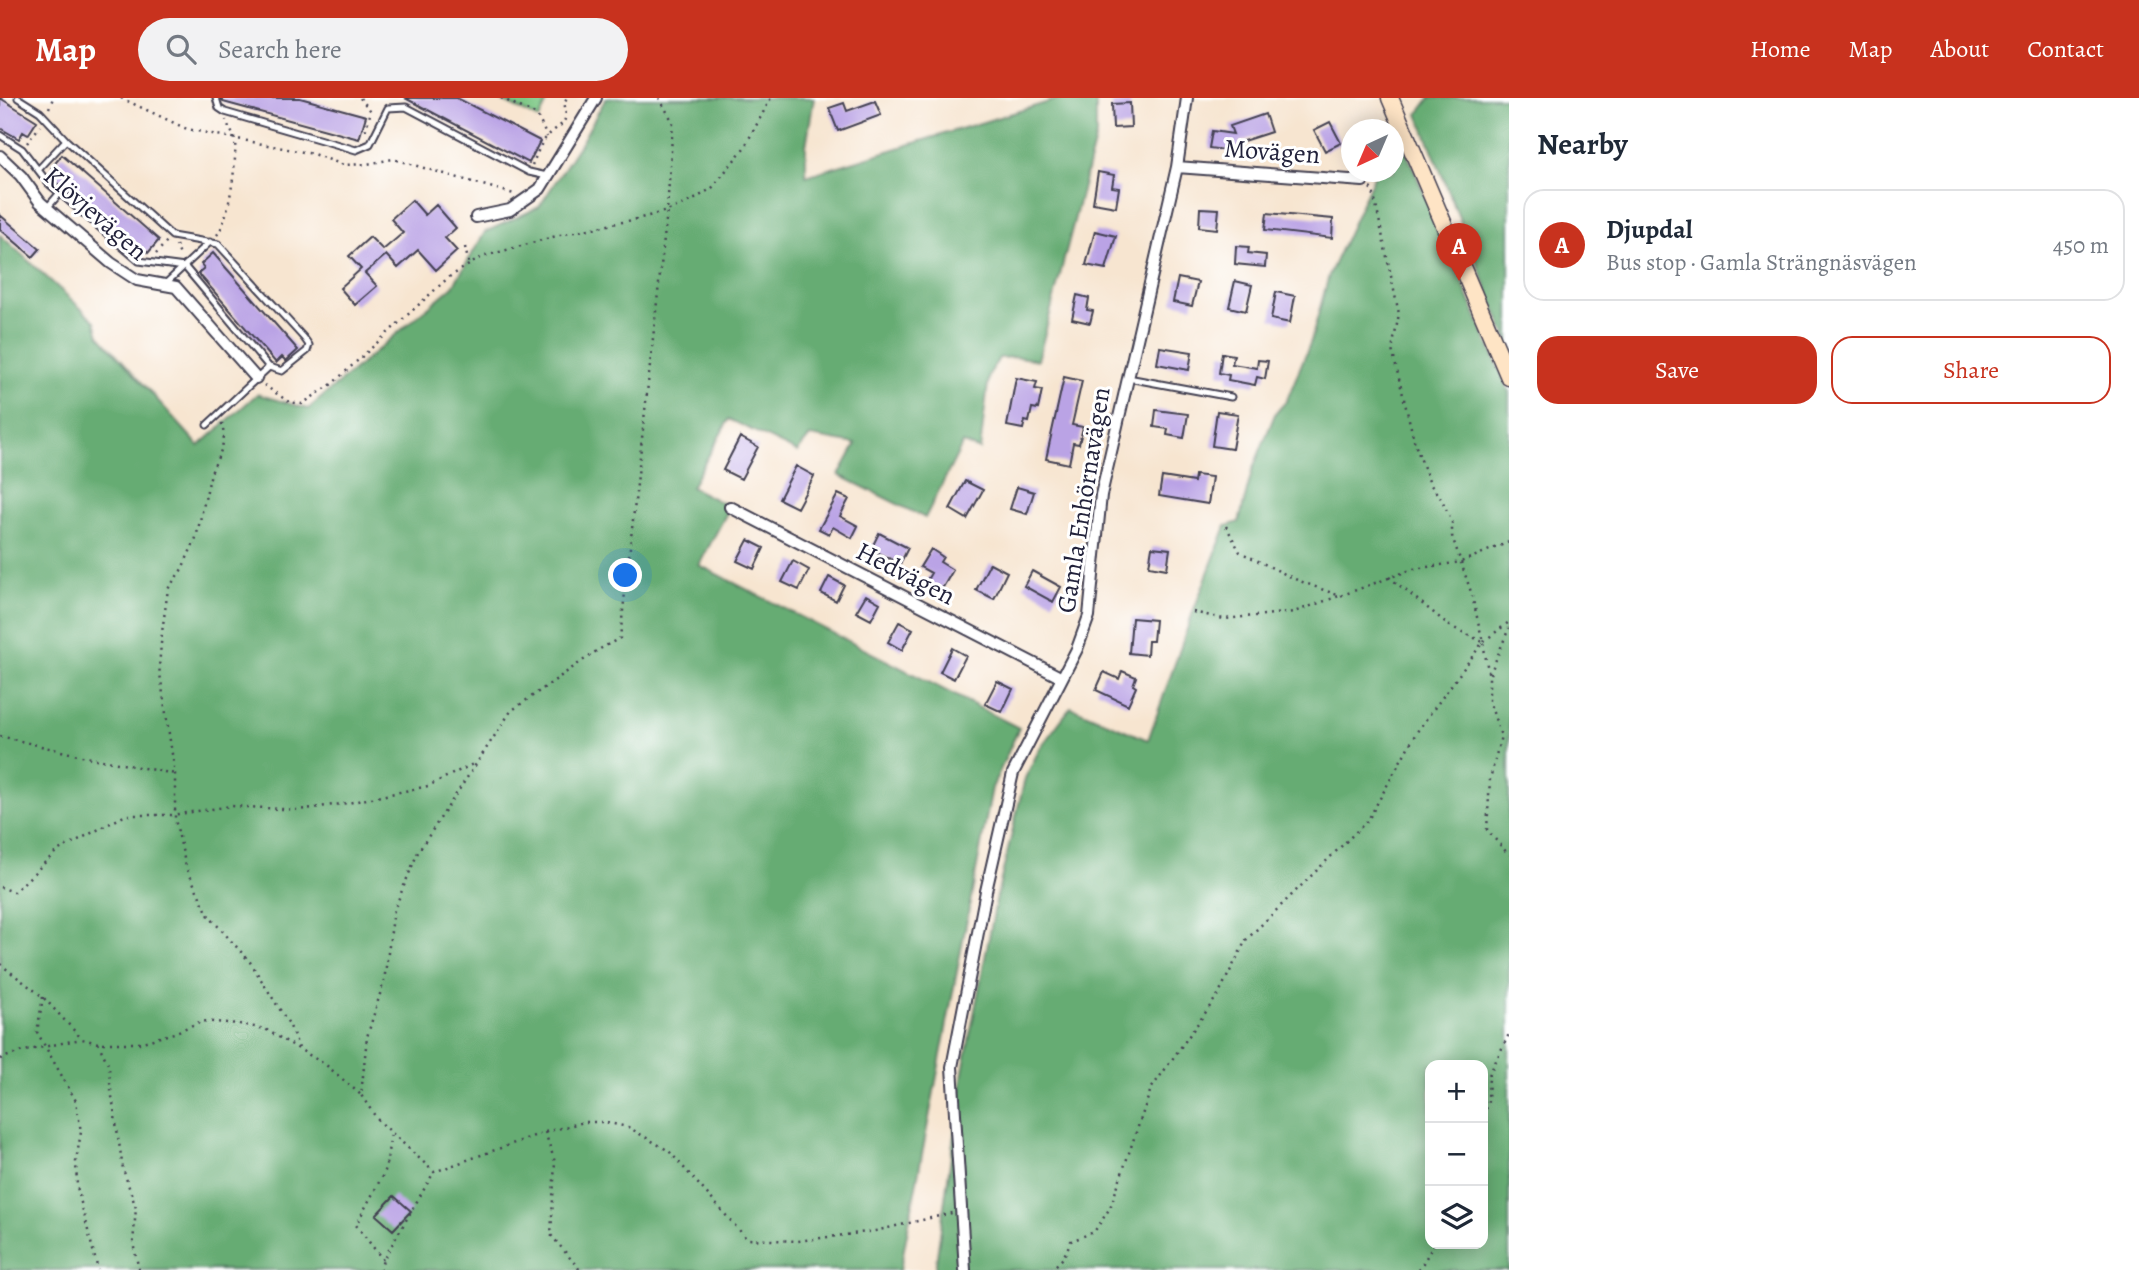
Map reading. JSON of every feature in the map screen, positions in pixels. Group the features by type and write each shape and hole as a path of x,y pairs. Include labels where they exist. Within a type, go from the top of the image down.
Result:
{"main road":[{"path":"1390,98 1509,377"}],"street":[{"name":"Gamla Enhörnavägen","path":"965,1270 952,1067 986,891 1013,774 1077,649 1089,617 1101,495 1177,166 1187,98"},
{"path":"476,217 510,210 540,190 592,99"},
{"name":"Klövjevägen","path":"0,156 47,208 111,263 137,280 176,287 258,380"},
{"name":"Movägen","path":"1177,166 1341,179"},
{"name":"Hedvägen","path":"730,508 1062,678"}],"lane":[{"path":"0,135 22,149 48,184 133,257 139,261 185,267 269,367 282,371 307,351 309,345 218,244 172,236 66,140 40,112 18,98"},
{"path":"216,98 219,108 225,113 356,150 370,144 388,108 389,98"},
{"path":"388,108 406,107 529,172 549,177"},
{"path":"38,170 66,140"},
{"path":"47,208 59,194"},
{"path":"164,285 210,242"},
{"path":"207,425 269,367"},
{"path":"1127,377 1231,397"}],"path":[{"path":"121,98 187,129 313,154 344,165 393,159 506,191 527,200"},
{"path":"360,98 371,111 360,148"},
{"path":"501,98 537,115 547,137"},
{"path":"529,172 547,137 566,122 566,98"},
{"path":"361,1095 367,1037 384,981 394,909 418,852 511,711 598,650 620,638 667,211 673,122 659,98"},
{"path":"258,380 289,402 302,404 317,396 432,291 461,268 482,257 667,211 695,199 712,188 744,148 771,98"},
{"path":"210,242 222,229 231,191 235,139 225,113"},
{"path":"1364,182 1373,191 1397,303 1399,314 1392,351 1415,444 1430,484 1442,500 1452,522 1452,536 1471,592 1483,642 1489,677 1489,701 1501,736 1490,779 1488,830 1509,855"},
{"path":"149,262 172,236 185,267"},
{"path":"465,247 469,265"},
{"path":"220,413 224,436 222,448 211,473 196,538 183,569 167,589 163,622 159,667 175,774 175,814 186,867 209,916 250,962 289,1024 299,1048"},
{"path":"1226,526 1240,552 1297,580 1340,596"},
{"path":"1192,611 1224,619 1294,612 1413,569 1461,562 1509,542"},
{"path":"1389,577 1450,626 1483,642"},
{"path":"1051,1270 1063,1258 1071,1241 1094,1232 1110,1208 1151,1089 1218,995 1246,940 1368,820 1416,733 1483,642 1509,622"},
{"path":"1489,677 1509,628"},
{"path":"0,736 86,757 175,774"},
{"path":"0,887 15,892 57,851 126,815 175,814 231,806 299,810 348,803 428,786 475,763"},
{"path":"0,964 43,997 82,1039"},
{"path":"43,997 37,1031 76,1101 81,1132 76,1161 77,1187 98,1270"},
{"path":"0,1059 44,1046 82,1039 98,1043 139,1043 202,1021 265,1028 326,1065 361,1095 377,1119 434,1172"},
{"path":"1488,1101 1489,1075 1509,1034"},
{"path":"98,1043 109,1066 123,1169 136,1208 133,1242 139,1270"},
{"path":"380,1270 383,1260 434,1172 545,1132 584,1122 604,1122 628,1127 669,1151 747,1238 798,1241 862,1233 932,1219 961,1210"},
{"path":"545,1132 555,1162 551,1235 580,1270"},
{"path":"383,1260 356,1225 385,1171 391,1133"},
{"path":"1419,1270 1431,1249"}],"green space":[{"path":"496,98 539,98 547,102 539,119"},
{"path":"606,98 814,98 806,146 806,176 1062,98 1096,98 1096,136 1038,360 999,358 989,375 980,450 963,443 925,518 839,475 856,444 810,436 797,452 729,419 691,487 730,507 699,565 1019,728 992,788 900,1270 0,1270 0,235 95,321 99,335 199,446 257,394 308,409 453,286 485,232 539,207"},
{"path":"1430,98 1509,98 1509,344 1418,114"},
{"path":"1404,147 1509,392 1509,1270 935,1270 963,1071 997,896 1025,778 1040,748 1071,707 1148,740 1226,526 1239,522 1252,471 1275,414 1287,400 1311,341 1329,275 1371,182 1404,182"}],"building":[{"path":"0,98 37,121 28,135 23,132 19,139 0,128"},
{"path":"221,98 300,98 366,116 359,139 223,102"},
{"path":"405,98 457,98 540,141 529,163"},
{"path":"875,101 881,115 838,131 829,108 844,103 847,111"},
{"path":"1130,103 1131,127 1113,128 1112,104"},
{"path":"1265,114 1271,132 1240,142 1238,152 1209,148 1212,131 1233,134 1230,126"},
{"path":"1330,122 1341,143 1325,151 1314,130"},
{"path":"62,155 159,240 148,253 144,249 139,254 52,179 50,176 55,171 51,168"},
{"path":"1098,172 1114,175 1112,187 1119,188 1116,207 1093,203"},
{"path":"412,200 425,215 436,205 456,228 445,238 457,251 436,270 418,250 398,268 386,255 365,273 377,286 355,305 340,288 361,269 349,256 370,237 383,250 403,233 391,219"},
{"path":"1200,208 1219,209 1217,229 1199,227"},
{"path":"1267,213 1333,219 1332,238 1265,230"},
{"path":"0,215 40,249 33,257 0,229"},
{"path":"1095,231 1116,236 1106,269 1086,265"},
{"path":"1236,246 1249,247 1248,253 1266,255 1265,267 1235,264"},
{"path":"213,253 298,350 286,361 282,357 276,363 198,273 204,268 201,264"},
{"path":"1178,278 1198,282 1192,306 1173,302"},
{"path":"1235,281 1252,285 1246,311 1229,307"},
{"path":"1276,292 1295,296 1290,323 1271,319"},
{"path":"1077,295 1089,298 1087,310 1093,311 1090,323 1072,319"},
{"path":"1160,347 1192,352 1189,370 1157,364"},
{"path":"1222,353 1234,355 1232,364 1257,368 1258,360 1268,361 1265,379 1257,377 1255,385 1228,380 1229,375 1219,373"},
{"path":"1064,377 1082,381 1072,425 1083,427 1079,444 1073,443 1069,464 1046,459"},
{"path":"1016,378 1037,382 1035,389 1042,390 1038,409 1032,408 1029,422 1025,421 1023,429 1007,426"},
{"path":"1156,410 1188,414 1184,438 1167,435 1168,429 1154,427"},
{"path":"1217,411 1238,414 1232,449 1212,446"},
{"path":"740,437 758,447 741,479 723,470"},
{"path":"796,466 814,476 797,508 779,499"},
{"path":"1195,475 1212,477 1208,504 1159,496 1162,477 1194,482"},
{"path":"965,481 983,490 967,519 950,509"},
{"path":"1017,487 1034,492 1027,514 1010,509"},
{"path":"838,494 849,499 840,516 858,526 852,538 833,527 829,534 819,529"},
{"path":"879,533 908,548 900,564 871,549"},
{"path":"748,540 764,548 754,569 737,561"},
{"path":"1152,547 1170,549 1167,569 1149,566"},
{"path":"931,549 943,557 940,562 953,570 939,594 924,585 931,573 920,567"},
{"path":"793,561 809,570 799,590 782,582"},
{"path":"990,563 1007,572 994,599 976,590"},
{"path":"1032,571 1061,587 1053,602 1024,586"},
{"path":"829,577 844,585 836,601 821,593"},
{"path":"866,595 880,603 871,620 856,612"},
{"path":"1132,618 1155,620 1153,641 1148,641 1147,655 1129,653"},
{"path":"899,622 913,629 902,650 888,642"},
{"path":"952,648 966,656 954,679 940,672"},
{"path":"1122,671 1136,677 1133,685 1136,687 1128,705 1096,690 1104,672 1119,679"},
{"path":"997,681 1013,689 1002,712 985,704"},
{"path":"394,1196 411,1211 393,1230 376,1215"}],"place":[{"name":"Djupdal","path":"1459,281"}]}
